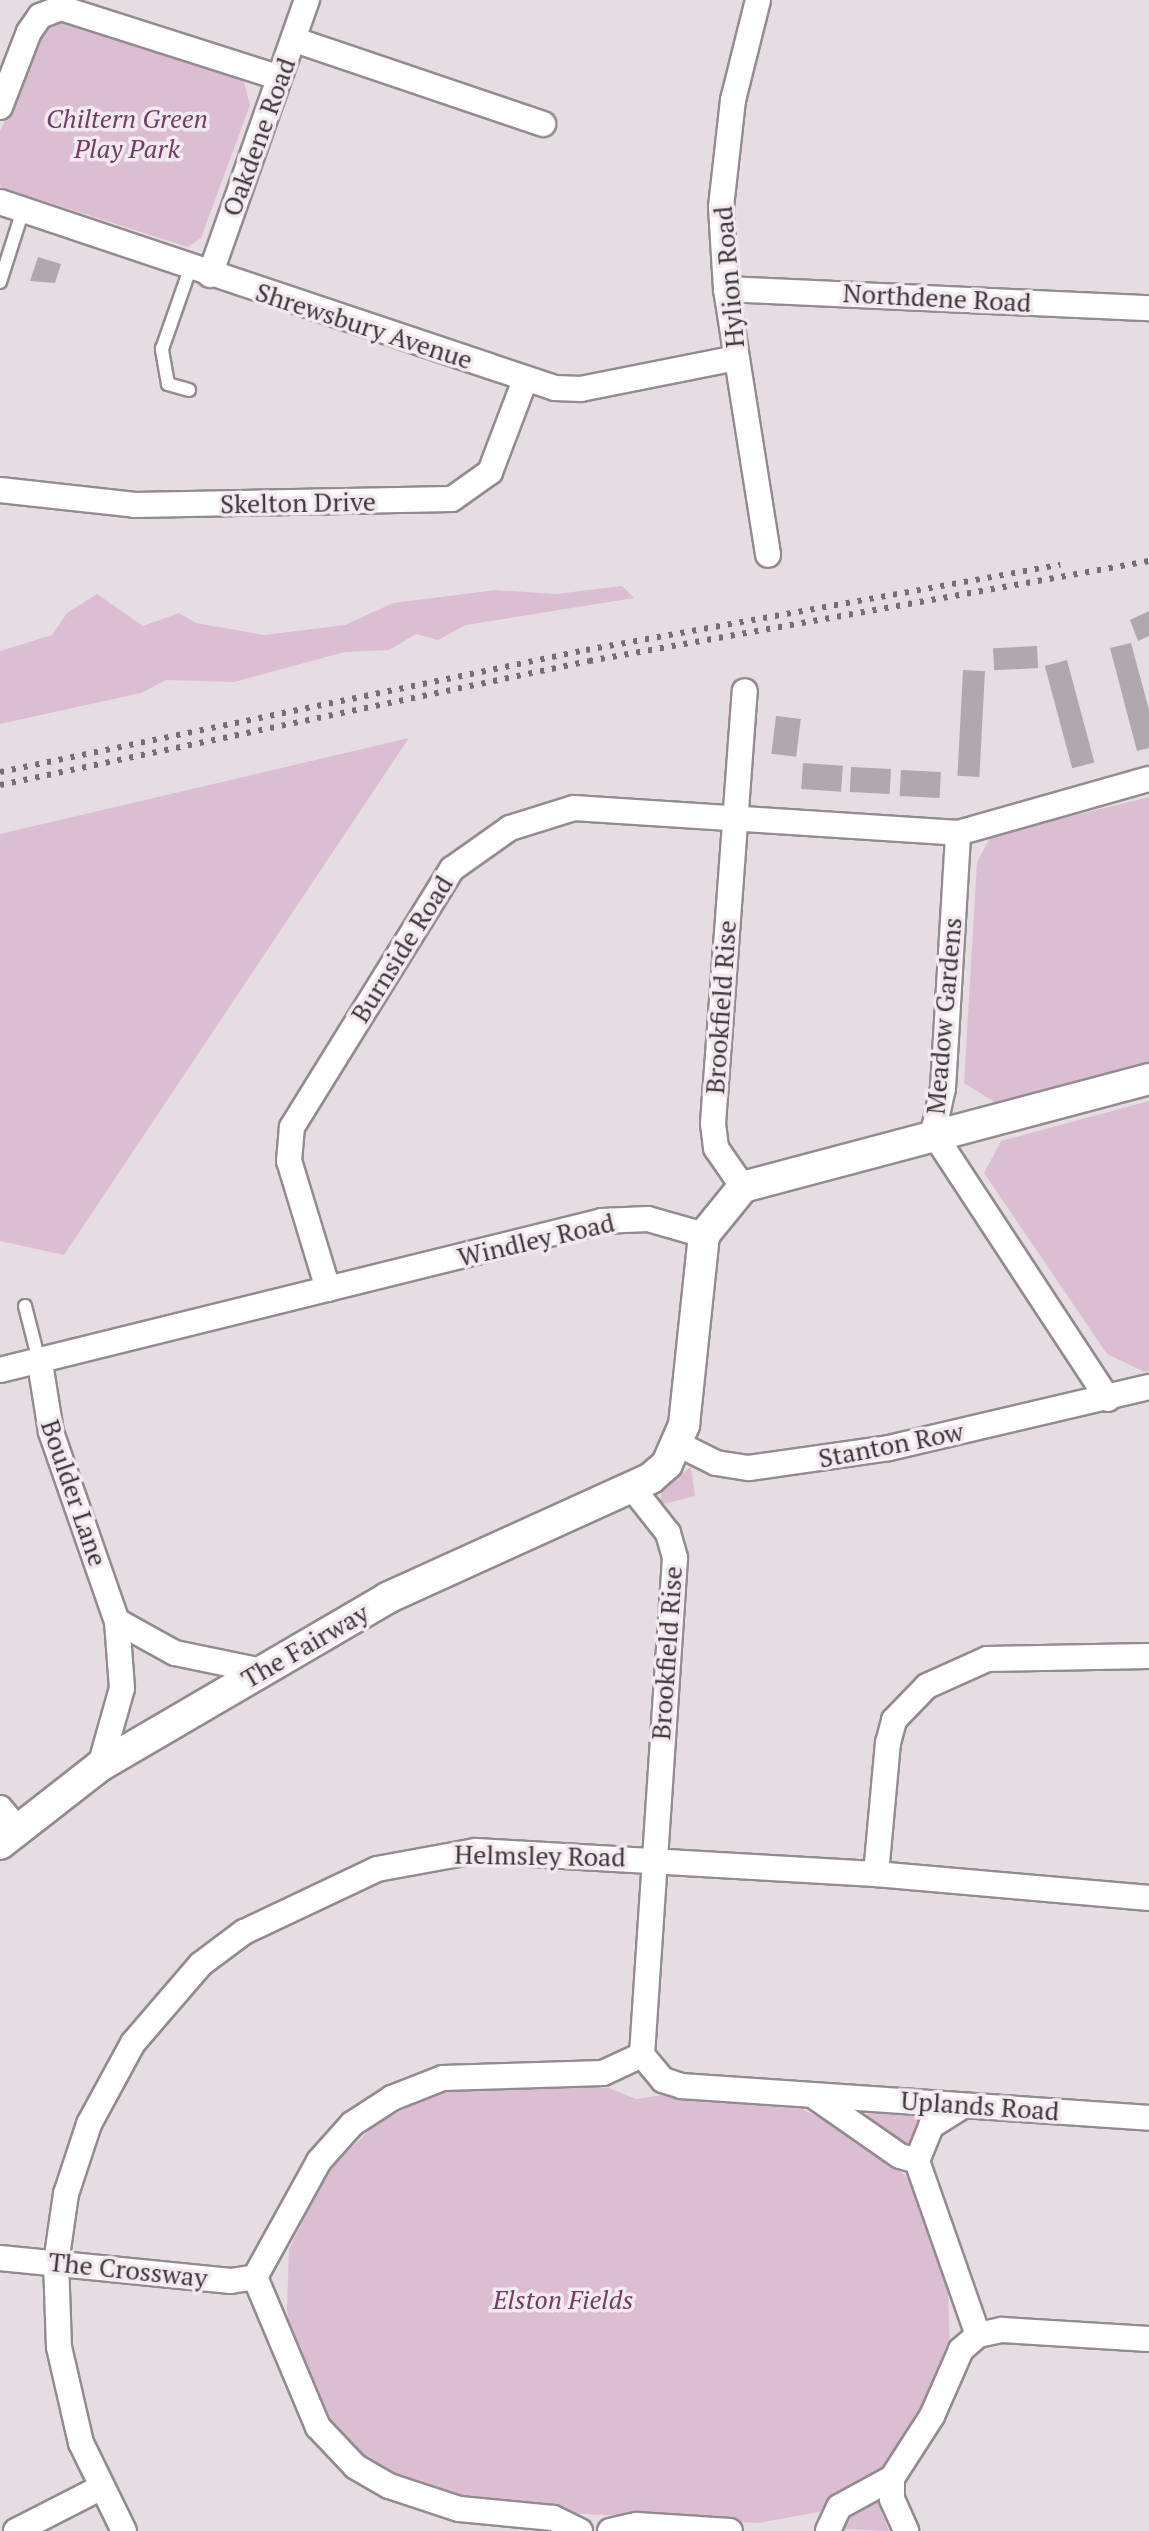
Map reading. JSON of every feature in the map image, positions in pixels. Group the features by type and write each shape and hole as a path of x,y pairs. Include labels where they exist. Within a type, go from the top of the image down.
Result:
{"street":[{"name":"Oakdene Road","path":"200,272 277,77 295,40 307,0"},
{"name":"Hylion Road","path":"758,0 725,153 726,289 768,555"},
{"path":"0,107 29,32 40,16 61,8 277,77"},
{"path":"295,40 507,126 543,124"},
{"name":"Shrewsbury Avenue","path":"11,206 525,380 581,389 736,358"},
{"name":"Northdene Road","path":"726,289 1149,308"},
{"name":"Skelton Drive","path":"0,490 135,505 452,499 490,472 525,380"},
{"name":"Brookfield Rise","path":"743,1187 716,1148 713,1123 745,691"},
{"path":"958,833 1149,779"},
{"name":"Burnside Road","path":"328,1289 289,1161 292,1127 452,869 510,828 574,808 958,833"},
{"name":"Meadow Gardens","path":"958,833 943,1088 933,1133 1108,1399"},
{"path":"634,1490 667,1464 678,1444 704,1235 743,1187 933,1133 1149,1079"},
{"name":"Windley Road","path":"0,1370 40,1363 602,1221 648,1219 704,1235"},
{"name":"Boulder Lane","path":"40,1363 51,1432 117,1621 122,1688 100,1766"},
{"path":"1108,1399 1149,1387"},
{"name":"Stanton Row","path":"678,1444 716,1463 749,1468 889,1448 1108,1399"},
{"name":"Brookfield Rise","path":"634,1490 668,1533 675,1558 652,1859 642,2055"},
{"name":"The Fairway","path":"6,1827 100,1766 435,1573 634,1490"},
{"path":"117,1621 175,1653 262,1671"},
{"path":"876,1874 888,1743 894,1720 927,1686 987,1659 1149,1656"},
{"name":"Helmsley Road","path":"124,2531 98,2489 59,2347 56,2263 66,2194 109,2081 163,2003 244,1932 335,1884 414,1859 507,1850 876,1874 1149,1898"},
{"path":"580,2531 553,2518 493,2515 426,2501 355,2466 318,2427 255,2277 319,2161 352,2124 392,2098 469,2074 603,2073 642,2055 663,2080 682,2086 810,2094 900,2156 917,2161"},
{"name":"Uplands Road","path":"810,2094 1149,2118"},
{"path":"965,2105 931,2126 917,2161 978,2335"},
{"name":"The Crossway","path":"0,2258 231,2281 255,2277"},
{"path":"828,2531 839,2507 892,2478 932,2416 961,2350 978,2335 1002,2330 1149,2339"},
{"path":"892,2478 892,2499 906,2531"},
{"path":"16,2531 98,2489"},
{"path":"610,2531 637,2525 730,2531"}],"lane":[{"path":"0,282 11,206"},
{"path":"189,390 168,384 162,349 200,272"},
{"path":"25,1306 40,1363"}],"green space":[{"name":"Chiltern Green Play Park","path":"57,19 87,24 243,79 250,105 201,238 188,247 0,187 0,132 41,30"},
{"path":"622,586 634,598 466,625 438,640 416,634 389,650 345,652 234,682 166,680 141,693 0,724 0,651 52,635 67,613 97,594 143,626 179,613 196,623 264,635 345,625 393,603 496,590 556,594"},
{"path":"409,738 64,1255 0,1241 0,834"},
{"path":"1149,797 1149,1064 996,1103 964,1083 977,862 991,836"},
{"path":"1149,1101 1149,1371 1145,1372 1107,1354 984,1173 1001,1141"},
{"path":"691,1467 695,1496 660,1505 662,1488"},
{"name":"Elston Fields","path":"609,2088 636,2099 669,2094 802,2109 869,2143 908,2178 931,2217 947,2264 950,2347 929,2411 887,2467 858,2491 819,2512 758,2523 490,2509 414,2491 357,2455 334,2429 293,2350 287,2310 289,2249 329,2169 375,2125 427,2097 450,2089"},
{"path":"867,2110 924,2114 925,2118 907,2148 868,2122"},
{"path":"876,2498 889,2531 841,2529 840,2516"}],"building":[{"path":"38,257 61,264 55,283 30,281"},
{"path":"1149,611 1149,636 1138,641 1130,620"},
{"path":"1131,643 1149,710 1149,748 1137,751 1110,648"},
{"path":"1037,646 1038,668 994,670 993,648"},
{"path":"1067,660 1094,762 1072,768 1045,666"},
{"path":"963,670 985,671 979,777 957,776"},
{"path":"776,716 801,719 796,757 771,754"},
{"path":"803,763 843,766 841,792 801,789"},
{"path":"851,767 891,769 890,794 850,792"},
{"path":"901,770 941,772 940,798 900,796"}],"railway":[{"path":"0,785 589,661 1149,561"},
{"path":"0,772 586,650 1060,565"}]}
